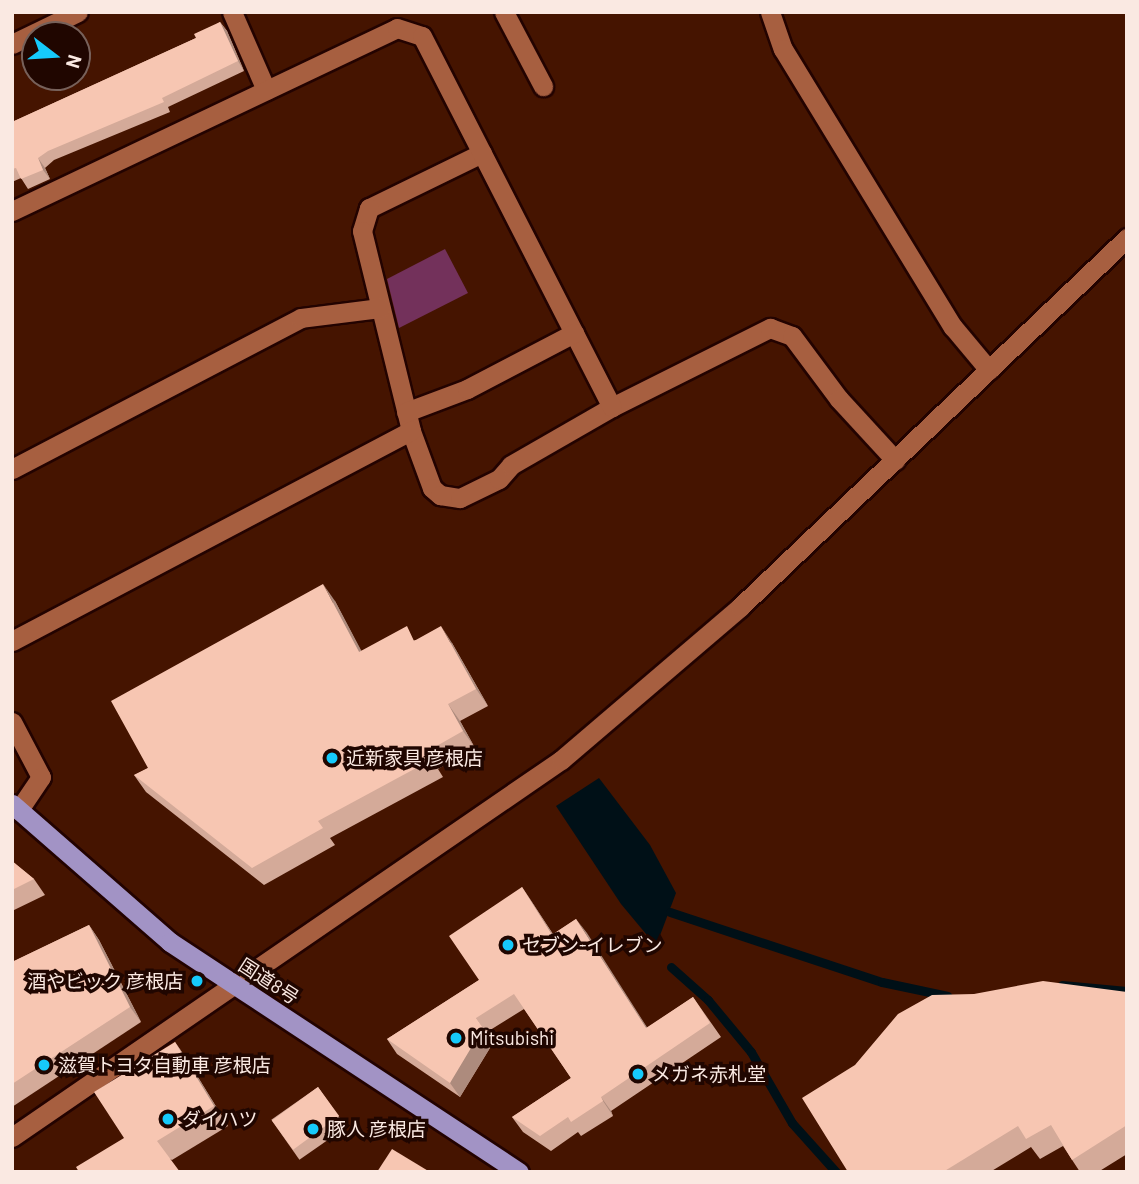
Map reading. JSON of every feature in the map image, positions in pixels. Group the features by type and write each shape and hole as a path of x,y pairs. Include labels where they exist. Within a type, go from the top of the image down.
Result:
{"highway":[{"name":"国道8号","path":"16,807 170,942 519,1172"}],"street":[{"path":"12,44 78,12"},
{"path":"232,12 267,90"},
{"path":"505,12 543,86"},
{"path":"770,12 783,49 953,327 989,370"},
{"path":"12,211 397,28 422,36 612,407"},
{"path":"482,153 369,208 362,231 411,431 432,488 449,499 460,498 499,479 511,465 612,407 771,328 792,335 839,399 895,460"},
{"path":"12,1137 177,1026 232,984 542,776 740,607 1127,238"},
{"path":"12,469 301,318 380,307"},
{"path":"406,412 467,389 574,334"},
{"path":"12,641 411,431"},
{"path":"12,722 41,777 16,807"}],"shaded area":[{"path":"445,249 468,293 399,328 387,279"},
{"path":"599,778 650,845 676,893 656,946 621,904 556,806"}],"building":[{"path":"220,22 238,61 162,98 164,102 48,151 38,158 43,170 21,179 16,168 12,169 12,122 80,91 91,91 91,86 196,38 194,34"},
{"path":"323,584 359,652 407,626 414,641 441,626 476,689 448,704 463,731 426,752 431,760 318,821 323,828 252,868 134,775 148,768 111,701"},
{"path":"12,861 34,879 12,890"},
{"path":"522,887 552,935 576,919 646,1028 693,997 710,1023 601,1097 603,1101 571,1122 568,1117 540,1136 512,1117 571,1078 514,994 476,1018 483,1028 450,1083 387,1039 479,980 449,936"},
{"name":"滋賀トヨタ自動車 彦根店","path":"89,925 130,1007 12,1084 12,962"},
{"path":"1043,981 1127,992 1127,1125 1072,1160 1051,1125 1026,1139 1018,1126 943,1172 848,1172 802,1098 855,1065 898,1014 932,995 974,994"},
{"name":"ダイハツ","path":"175,1042 214,1106 157,1141 180,1172 79,1172 76,1167 124,1138 94,1092"},
{"name":"豚人 彦根店","path":"318,1087 339,1116 293,1150 272,1121"},
{"path":"392,1149 430,1172 377,1172"}],"waterway":[{"path":"670,912 882,982 948,996"},
{"path":"671,967 708,1000 751,1052 792,1123 836,1172"},
{"path":"1062,985 1127,991"}],"place":[{"name":"近新家具 彦根店","path":"332,758"},
{"name":"セブン-イレブン","path":"508,945"},
{"name":"酒やビック 彦根店","path":"197,981"},
{"name":"Mitsubishi","path":"456,1038"},
{"name":"滋賀トヨタ自動車 彦根店","path":"44,1065"},
{"name":"メガネ赤札堂","path":"638,1074"},
{"name":"ダイハツ","path":"168,1119"},
{"name":"豚人 彦根店","path":"313,1129"}]}
